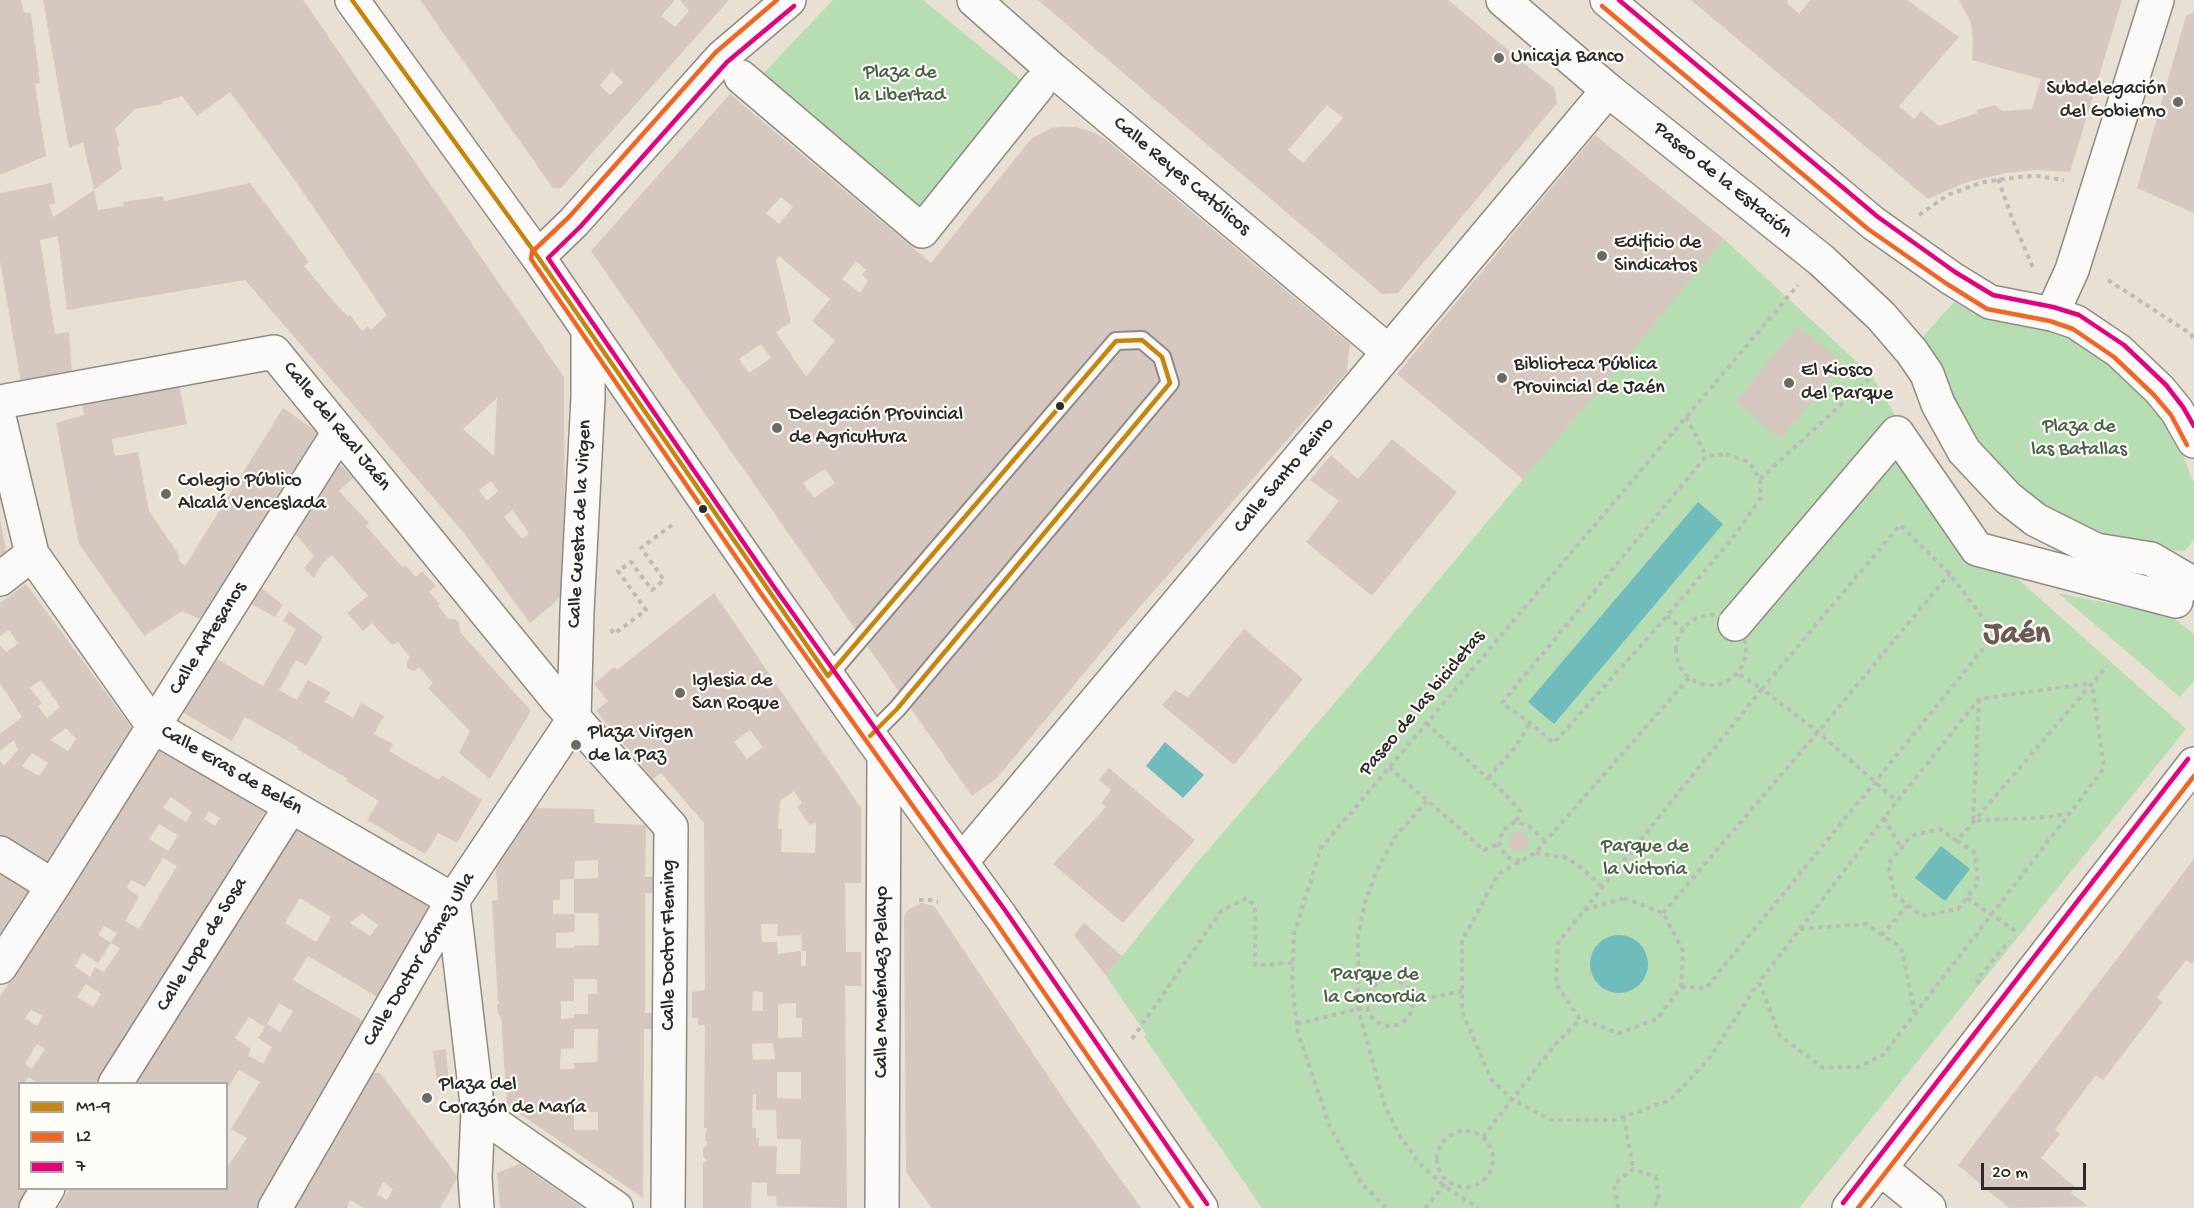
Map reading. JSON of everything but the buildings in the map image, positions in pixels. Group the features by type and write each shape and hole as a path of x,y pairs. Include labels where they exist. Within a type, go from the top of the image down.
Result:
{"street":[{"path":"352,0 538,256 828,676 962,861 1202,1208"},
{"path":"538,256 574,222 722,57 789,0"},
{"name":"Calle Reyes Católicos","path":"974,0 1052,69 1389,352"},
{"name":"Paseo de la Estación","path":"1503,0 1608,90 1821,260 1881,316 1912,352 1927,374 1938,404 1964,451 2008,498 2036,520 2096,550 2151,559 2185,593"},
{"path":"1606,0 1874,223 1951,278 1990,302 2052,314 2076,322 2119,351 2160,390 2194,440"},
{"path":"2052,314 2072,270 2157,0"},
{"path":"741,77 922,231 1038,86"},
{"name":"Calle Santo Reino","path":"962,861 1608,90"},
{"name":"Calle Cuesta de la Virgen","path":"574,719 588,397 588,330"},
{"name":"Calle del Real Jaén","path":"0,402 274,352 574,719"},
{"name":"Calle Eras de Belén","path":"0,421 32,554 154,727 453,900"},
{"name":"Calle Artesanos","path":"0,967 339,432"},
{"path":"1735,624 1897,433 1977,549 2185,593"},
{"path":"0,579 32,554"},
{"name":"Calle Doctor Gómez Ulla","path":"276,1208 453,900 574,719"},
{"name":"Calle Doctor Fleming","path":"574,719 671,826 668,1208"},
{"name":"Calle Menéndez Pelayo","path":"877,746 882,1208"},
{"path":"1849,1208 2194,764"},
{"name":"Calle Lope de Sosa","path":"116,1082 291,806"},
{"path":"0,853 53,886"},
{"path":"453,900 478,1112 476,1193 457,1208"},
{"path":"478,1112 616,1208"},
{"path":"1880,1168 1929,1208"},
{"path":"881,1172 908,1208"},
{"path":"36,1208 47,1190"}],"lane":[{"path":"828,676 1116,341 1142,340 1162,357 1170,383 897,709 877,746"}],"path":[{"path":"1914,219 1948,195 1983,182 2037,176 2073,181"},
{"path":"1998,179 2034,270"},
{"path":"2108,280 2191,334 2194,341"},
{"name":"Paseo de las bicicletas","path":"1386,1208 1362,1184 1330,1126 1298,1033 1292,984 1294,934 1321,848 1798,284"},
{"path":"1760,478 1872,376"},
{"path":"1686,417 1706,456"},
{"path":"1726,454 1749,462 1760,478 1761,498 1735,535 1667,616 1554,743 1502,703 1706,456 1726,454"},
{"path":"614,634 646,610 618,571 631,562 652,590 664,580 641,548 672,525"},
{"path":"1584,910 1624,898 1663,913 1683,951 1681,987 1657,1019 1618,1033 1580,1019 1556,984 1558,943 1602,887 1762,689 1900,525 1949,573 1995,634 1706,988 1681,987"},
{"path":"1663,913 1818,732 1949,573 1977,549"},
{"path":"1667,616 1683,629"},
{"path":"1957,841 2107,666"},
{"path":"1737,673 1818,732 1897,801"},
{"path":"1689,678 1546,842 1535,853 1498,874 1462,941 1462,1011 1491,1079 1513,1100 1551,1120 1615,1120 1670,1100 1708,1060 1760,982 1897,801 1979,699 2092,683"},
{"path":"1760,982 1780,1036 1823,1068 1858,1067 1883,1055 2104,768 2092,683"},
{"path":"1973,821 1979,699"},
{"path":"1426,723 1488,778 1520,811 1516,822 1503,830 1499,844 1506,857 1521,861"},
{"path":"1488,778 1514,750 1530,723"},
{"path":"1389,767 1484,850 1499,844"},
{"path":"1427,801 1395,837 1377,870 1365,902 1358,937 1358,1010 1378,1083 1401,1138 1420,1164 1444,1186 1478,1208"},
{"path":"1973,821 2048,817 2070,813"},
{"path":"1884,818 1901,848"},
{"path":"1516,822 1530,826 1546,842"},
{"path":"1940,829 1975,853 1978,883 1958,909 1922,916 1895,895 1888,864 1901,848 1911,836 1940,829"},
{"path":"1535,853 1567,858 1602,887"},
{"path":"1966,897 2017,932"},
{"path":"1132,1039 1221,911 1247,898 1256,906 1255,965 1293,963"},
{"path":"1882,935 1908,905"},
{"path":"1800,929 1866,924 1901,947 1915,1013"},
{"path":"1977,980 2004,947"},
{"path":"1387,979 1406,984 1414,1001 1408,1018 1393,1026 1376,1022 1366,1007 1370,988 1387,979"},
{"path":"1414,1001 1462,991"},
{"path":"1297,1024 1366,1007"},
{"path":"1483,1137 1554,1046 1580,1019"},
{"path":"1624,1116 1633,1168"},
{"path":"1466,1130 1483,1137 1492,1151 1491,1168 1480,1183 1464,1187 1448,1181 1437,1166 1438,1149 1449,1135 1466,1130"},
{"path":"1618,1208 1614,1184 1633,1168"},
{"path":"1633,1168 1656,1178 1659,1201 1651,1208"},
{"path":"1425,1208 1448,1181"}],"green space":[{"name":"Plaza de la Libertad","path":"833,0 923,0 1021,80 919,206 760,77"},
{"name":"Parque de la Concordia","path":"1724,239 1872,376 1963,530 2186,729 1799,1208 1262,1208 1144,1037 1146,1034 1106,976 1195,865 1369,663"},
{"name":"Plaza de las Batallas","path":"1954,302 1970,310 2049,327 2071,336 2143,395 2160,415 2179,445 2194,484 2194,540 2185,551 2160,550 2097,534 2046,511 2023,492 1981,449 1921,339"},
{"path":"2058,593 2171,616 2194,634 2194,681 2180,697"}],"water":[{"path":"1698,502 1723,524 1554,724 1528,702"},
{"path":"1165,742 1204,775 1183,798 1146,766"},
{"path":"1941,846 1970,869 1945,901 1915,878"},
{"path":"1619,935 1635,940 1643,948 1648,964 1643,980 1635,988 1619,993 1603,988 1595,980 1590,964 1595,948 1603,940"}],"transit line":[{"name":"M1-9","path":"352,0 538,257 828,676"},
{"name":"L2","path":"777,0 716,52 569,217 532,252 531,259 762,595 995,921 1192,1208"},
{"name":"7","path":"1619,0 1878,217 1955,272 1993,295 2053,307 2079,315 2124,345 2166,385 2194,426"},
{"name":"7","path":"794,6 727,62 580,227 548,258 774,587 1007,913 1207,1204"},
{"name":"L2","path":"1602,6 1868,229 1947,284 1987,309 2050,321 2073,329 2114,357 2154,395 2171,415 2187,445"},
{"name":"M1-9","path":"828,676 1116,341 1142,340 1162,357 1170,383 897,709 870,736"},
{"name":"7","path":"1843,1203 2188,759"},
{"name":"L2","path":"1858,1208 2194,776"}],"place":[{"name":"Unicaja Banco","path":"1499,58"},
{"name":"Subdelegación del Gobierno","path":"2178,102"},
{"name":"Edificio de Sindicatos","path":"1602,256"},
{"name":"Biblioteca Pública Provincial de Jaén","path":"1502,378"},
{"name":"El Kiosco del Parque","path":"1789,383"},
{"name":"Delegación Provincial de Agricultura","path":"777,428"},
{"name":"Colegio Público Alcalá Venceslada","path":"166,494"},
{"name":"Iglesia de San Roque","path":"680,693"},
{"name":"Plaza Virgen de la Paz","path":"576,745"},
{"name":"Plaza del Corazón de María","path":"427,1098"}],"district":[{"name":"Jaén","path":"2017,636"}],"park label":[{"name":"Parque de la Victoria","path":"1645,860"}]}
